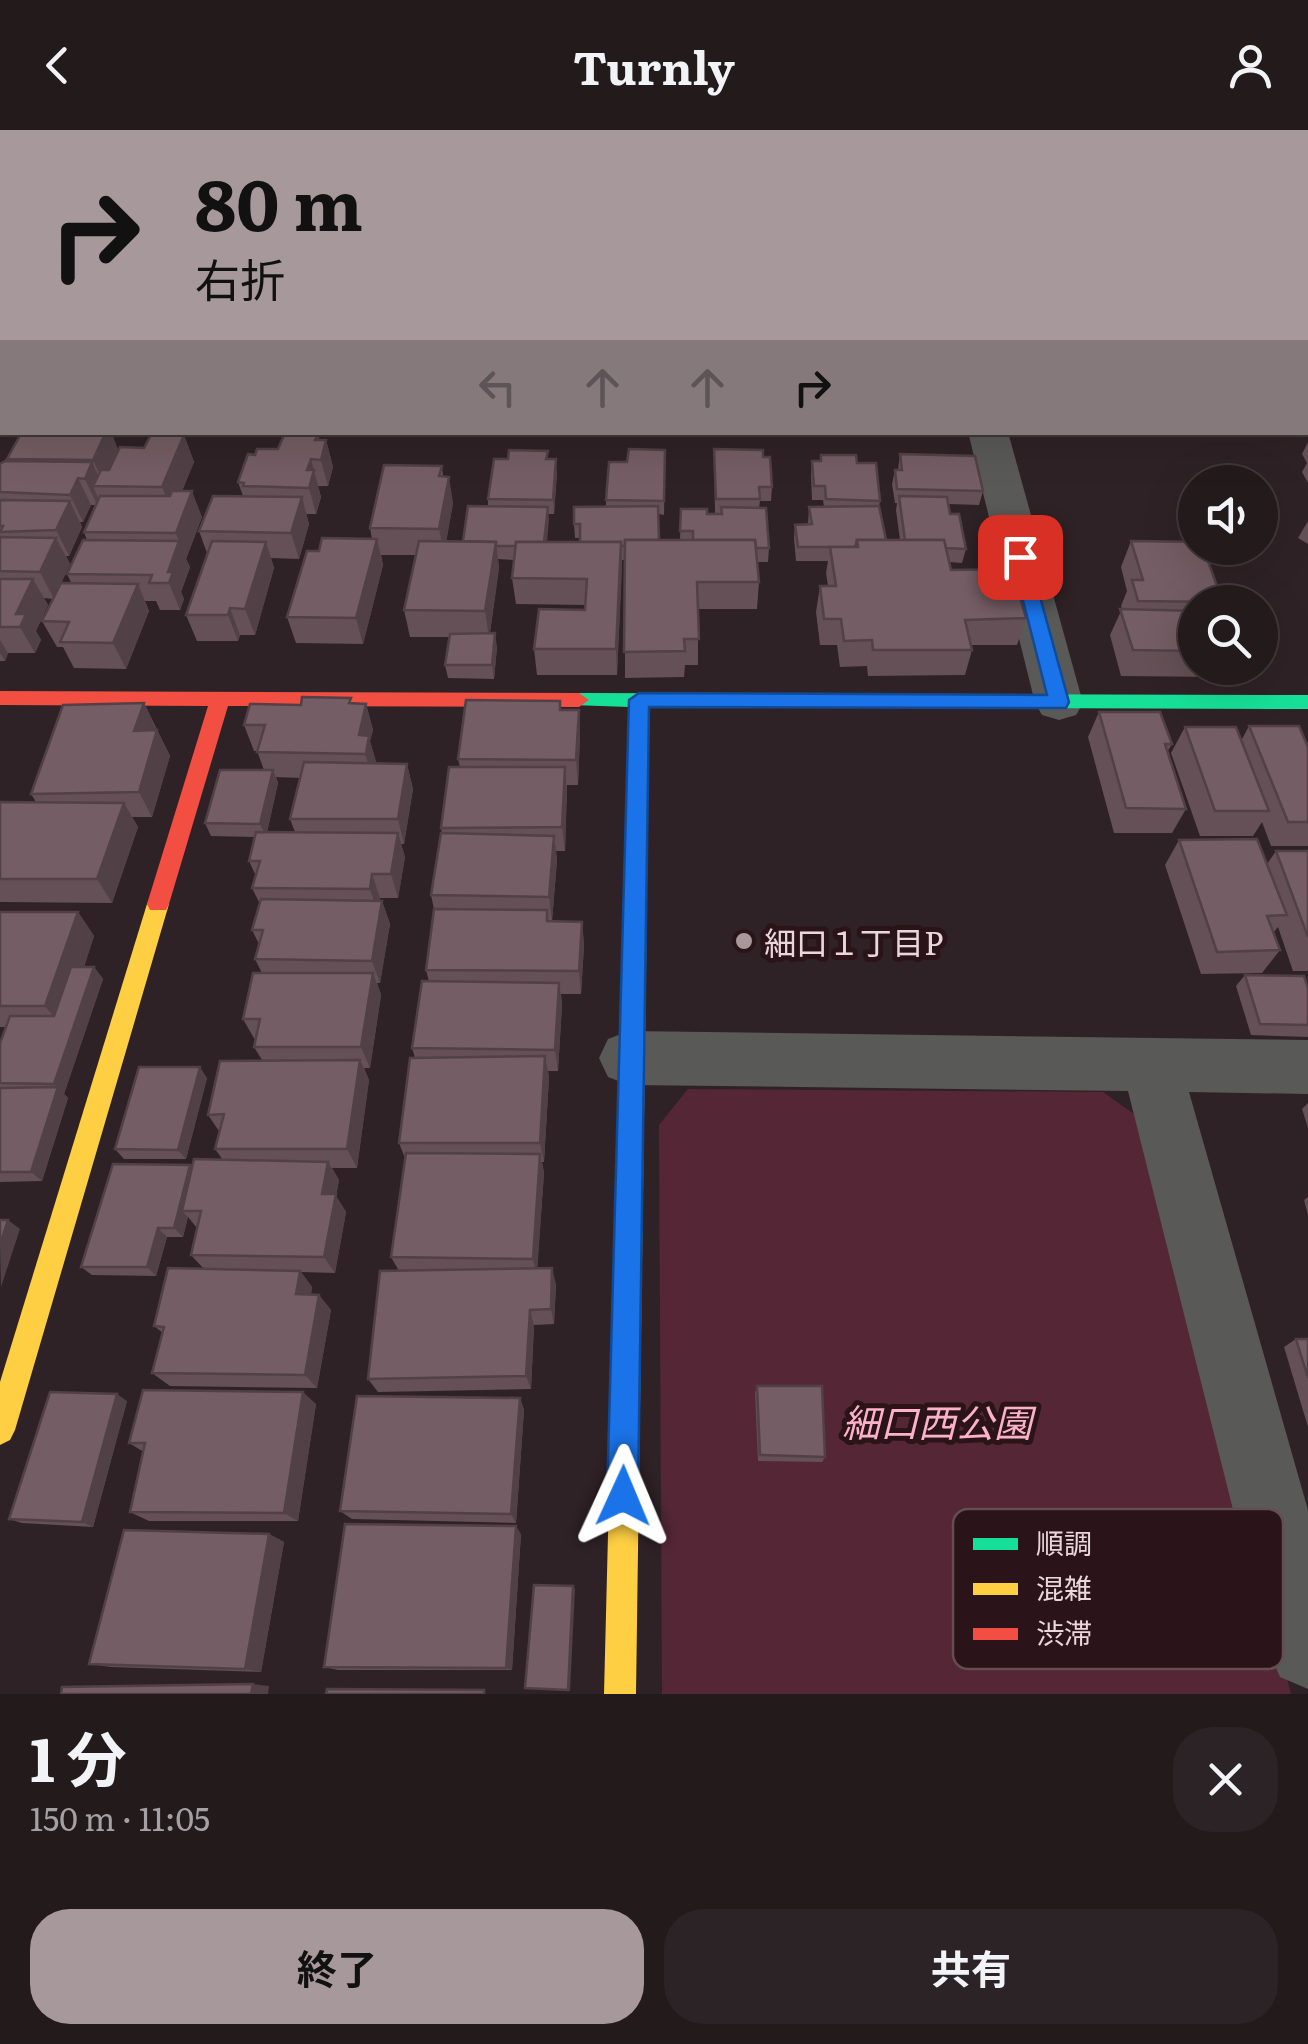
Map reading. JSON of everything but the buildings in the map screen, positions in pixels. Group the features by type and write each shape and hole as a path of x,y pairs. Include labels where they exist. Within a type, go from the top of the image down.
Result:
{"street":[{"path":"989,435 1059,702"},
{"path":"0,698 1308,702"},
{"path":"0,1430 220,698"},
{"path":"620,1694 629,1058 639,700"},
{"path":"629,1058 1308,1066"},
{"path":"1152,1066 1271,1509"},
{"path":"1283,1555 1308,1648"}],"green space":[{"name":"細口西公園","path":"688,1089 1103,1092 1141,1119 1243,1509 953,1509 953,1669 1283,1669 1283,1663 1291,1694 662,1694 659,1125"}],"traffic: fast":[{"path":"579,700 1308,702"},
{"path":"634,976 639,700"}],"traffic: slow":[{"path":"0,1430 158,904"},
{"path":"620,1694 634,976"}],"traffic: jam":[{"path":"0,698 579,700"},
{"path":"158,904 220,698"}],"place":[{"name":"細口１丁目P","path":"744,941"}],"route":[{"path":"623,1496 639,700 1059,702 1020,557"}]}
